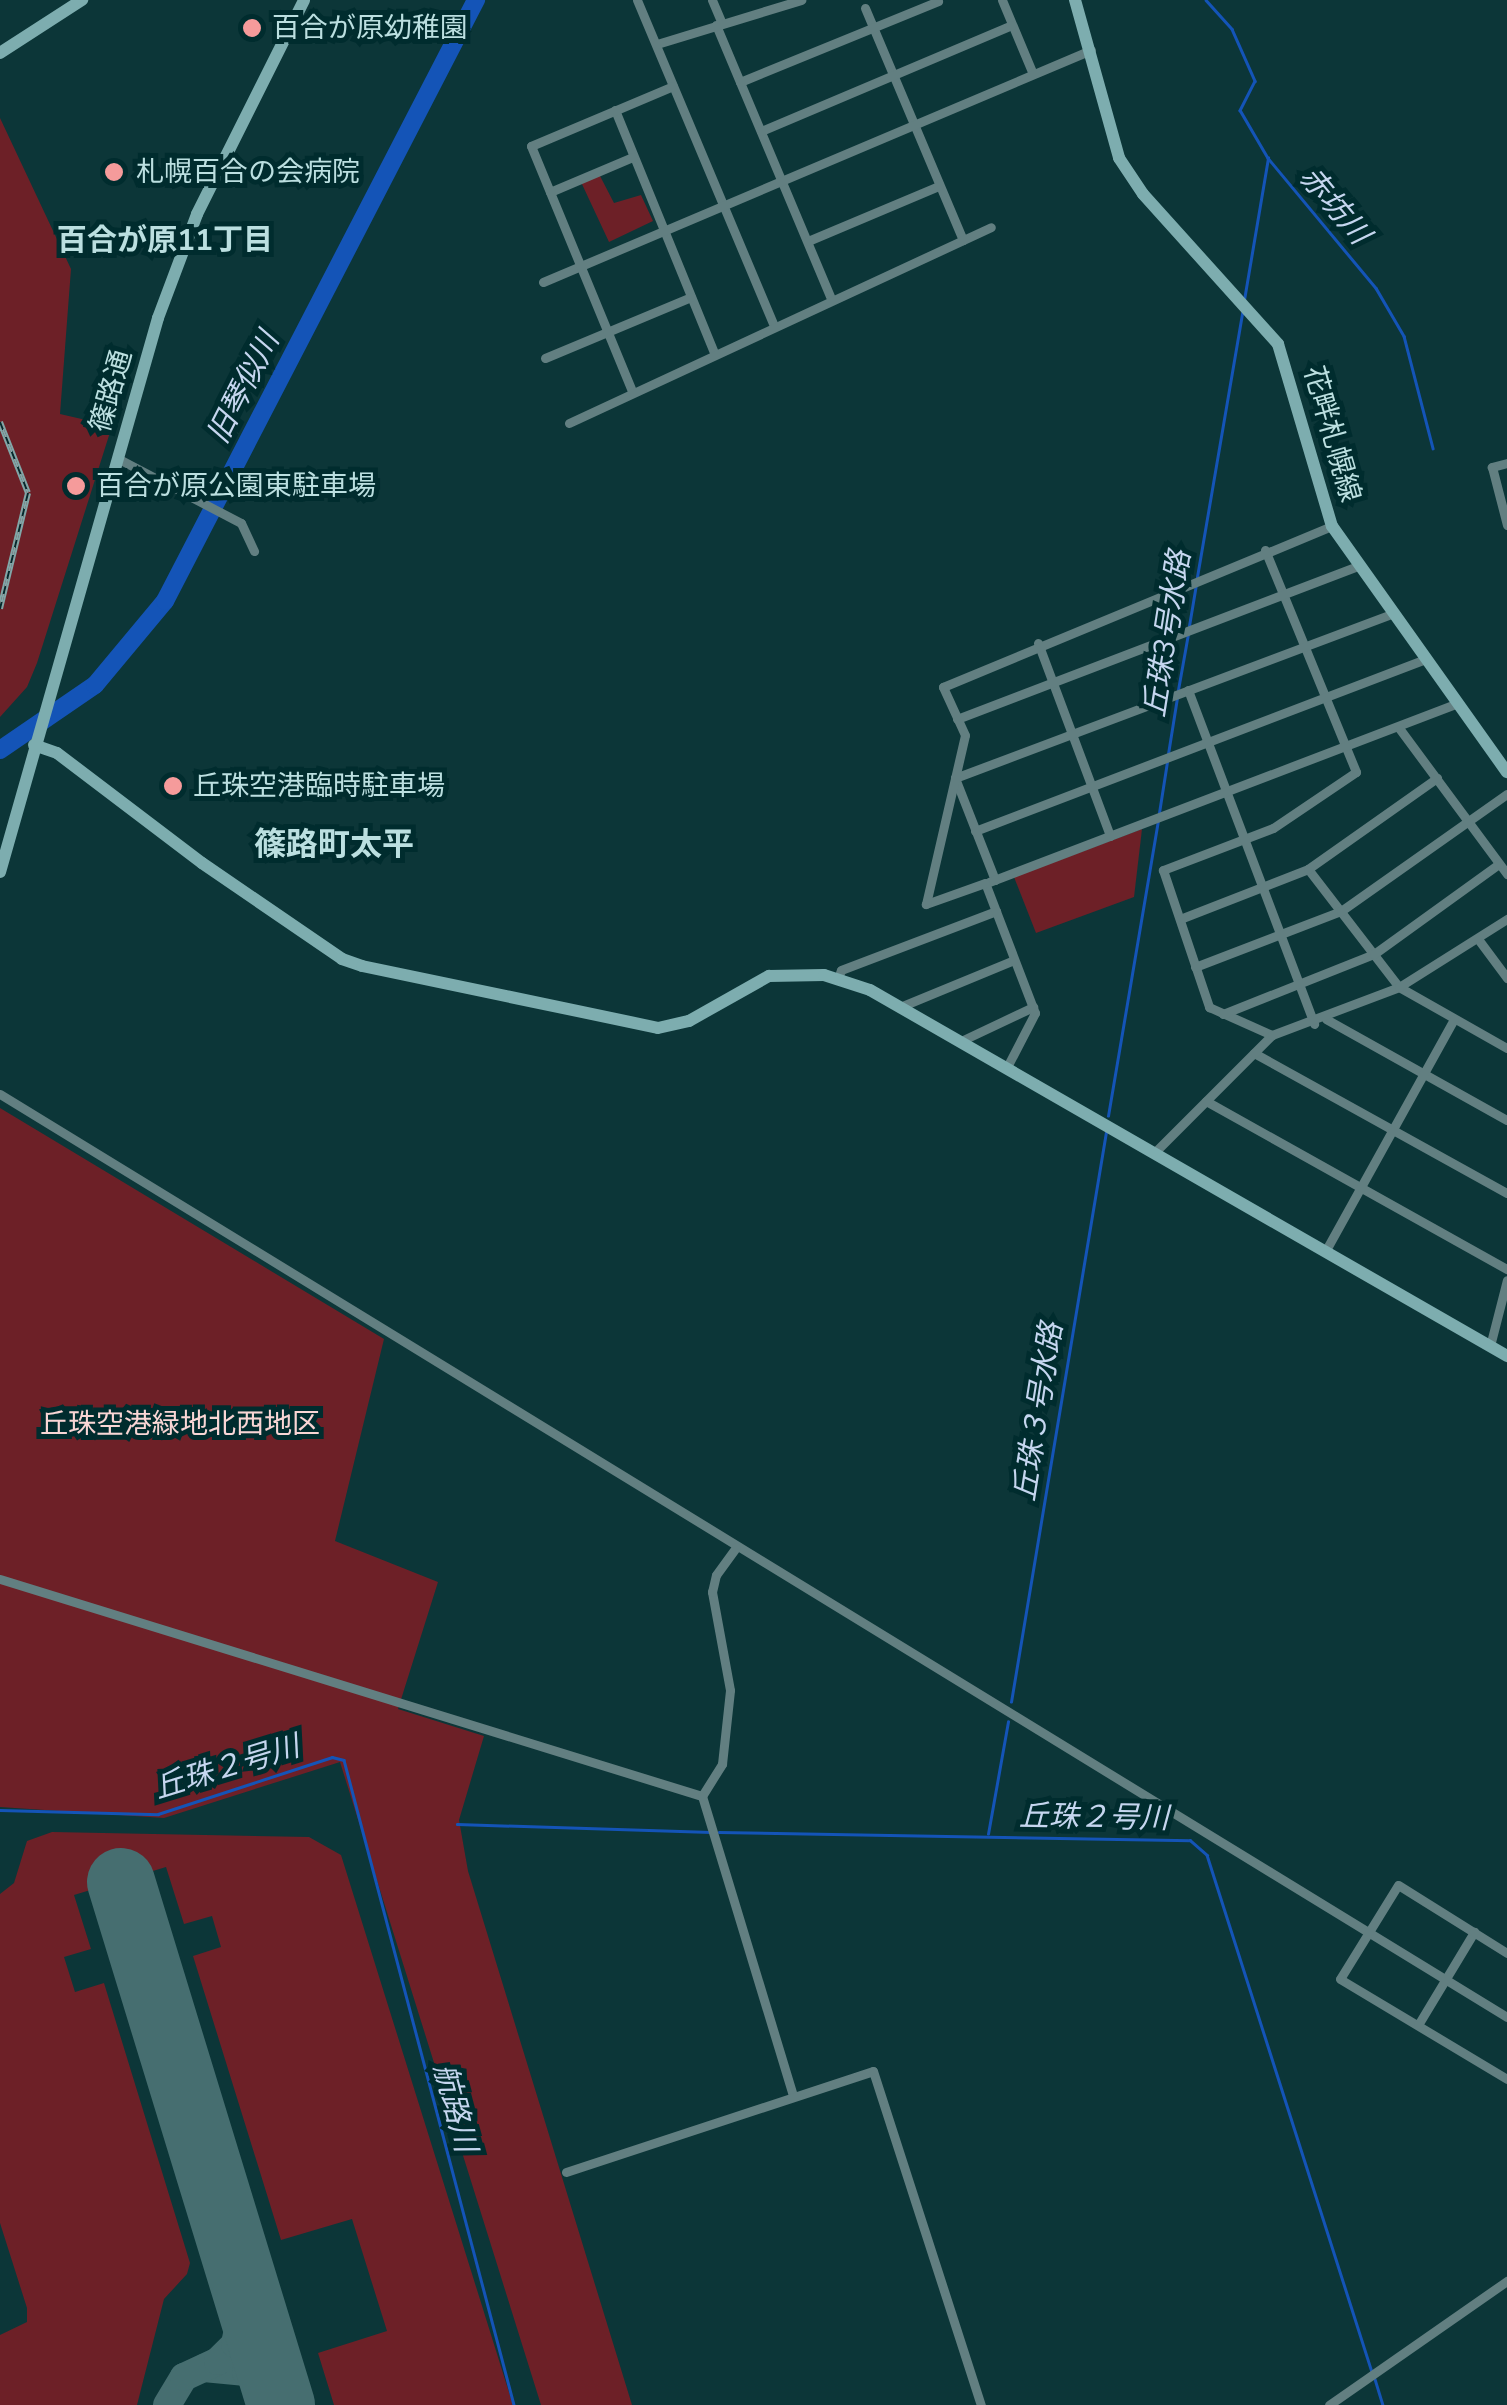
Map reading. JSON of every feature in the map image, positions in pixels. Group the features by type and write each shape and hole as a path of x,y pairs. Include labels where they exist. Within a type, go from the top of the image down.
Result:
{"street":[{"path":"0,53 82,0"},
{"name":"篠路通","path":"0,872 118,458 197,214 304,0"},
{"path":"637,0 773,324"},
{"path":"712,0 740,82 831,298"},
{"path":"657,44 801,0"},
{"path":"1002,0 1033,74"},
{"name":"花畔札幌線","path":"1076,0 1119,158 1144,194 1252,311 1293,378 1332,526 1507,772"},
{"path":"740,82 938,1"},
{"path":"865,8 963,240"},
{"path":"761,131 1012,25"},
{"path":"542,282 1091,50"},
{"path":"632,391 531,146 673,86"},
{"path":"615,110 714,352"},
{"path":"550,192 633,157"},
{"path":"808,241 939,186"},
{"path":"569,423 773,324 992,228"},
{"path":"545,358 691,297"},
{"path":"118,458 241,523 254,551"},
{"path":"1507,463 1492,467 1507,525"},
{"path":"1332,526 947,680 943,687 965,735 926,904 1458,703"},
{"path":"1265,550 1342,750 1356,772 1273,828 1164,870 1208,1008 1272,1035"},
{"path":"958,719 1358,566"},
{"path":"955,778 1393,613"},
{"path":"1038,643 1110,836"},
{"path":"976,831 1426,659"},
{"path":"1182,692 1208,744 1314,1024"},
{"path":"1400,728 1507,874"},
{"path":"35,743 57,754 202,863 342,959 362,966 658,1028 689,1021 769,976 794,972 838,979 961,1041 1507,1356"},
{"path":"955,778 976,831 996,911 1032,1007 1007,1067"},
{"path":"1180,920 1308,869 1437,778"},
{"path":"1196,967 1341,912 1507,794"},
{"path":"1223,1014 1374,954 1499,864"},
{"path":"1308,869 1399,987 1507,1048"},
{"path":"838,979 841,970 996,911"},
{"path":"1156,1151 1272,1035 1314,1024 1399,987 1507,919"},
{"path":"1478,939 1507,978"},
{"path":"900,1007 1014,960"},
{"path":"961,1041 1032,1007"},
{"path":"1326,1018 1507,1120"},
{"path":"1326,1250 1454,1019"},
{"path":"1254,1053 1507,1193"},
{"path":"0,1094 1507,2017"},
{"path":"1206,1101 1507,1269"},
{"path":"1490,1346 1507,1280"},
{"path":"736,1547 712,1592 730,1690 722,1764 702,1796 793,2096"},
{"path":"0,1579 702,1796"},
{"path":"1507,1953 1398,1884 1340,1979 1507,2079"},
{"path":"1418,2025 1474,1932"},
{"path":"566,2172 873,2071 982,2405"},
{"path":"1329,2405 1378,2367 1507,2281"}],"green space":[{"path":"0,118 71,269 60,414 112,426 37,663 27,687 0,717"},
{"path":"599,174 614,203 641,195 653,221 609,242 581,182"},
{"path":"1142,829 1134,897 1036,933 1014,877"},
{"name":"丘珠空港緑地北西地区","path":"0,1108 384,1339 335,1541 438,1582 398,1709 484,1736 459,1820 468,1871 632,2405 541,2405 340,1762 164,1818 0,1807"},
{"path":"52,1832 309,1837 341,1855 513,2405 334,2405 318,2353 387,2331 352,2219 281,2240 193,1956 221,1947 212,1916 184,1924 166,1867 74,1895 91,1949 64,1957 75,1992 104,1983 190,2263 187,2274 164,2299 137,2405 0,2405 0,2335 27,2322 27,2308 0,2223 0,1894 14,1883 27,1841"}],"waterway":[{"name":"旧琴似川","path":"0,750 95,685 165,601 476,0"},
{"name":"赤坊川","path":"1206,0 1232,29 1255,81 1240,110 1268,158 1376,288 1404,336 1433,448"},
{"name":"丘珠3号水路","path":"1244,300 1268,158"},
{"name":"丘珠3号水路","path":"1197,577 1242,313"},
{"name":"丘珠3号水路","path":"1189,626 1196,584"},
{"name":"丘珠3号水路","path":"1178,690 1188,634"},
{"name":"丘珠3号水路","path":"1168,754 1177,698"},
{"name":"丘珠3号水路","path":"1159,813 1167,762"},
{"name":"丘珠3号水路","path":"1108,1116 1158,821"},
{"name":"丘珠３号水路","path":"1011,1702 1106,1132"},
{"name":"丘珠３号水路","path":"988,1834 1008,1722"},
{"name":"航路川","path":"0,1810 158,1814 332,1757 344,1760 514,2405"},
{"name":"丘珠２号川","path":"457,1824 711,1832"},
{"name":"丘珠２号川","path":"719,1832 1190,1840 1207,1855 1372,2372"},
{"name":"丘珠２号川","path":"1375,2379 1383,2405"}],"taxiway":[{"path":"167,2405 184,2377 218,2361 235,2344 246,2290"},
{"path":"204,2368 246,2372 280,2405"}],"runway":[{"path":"121,1882 281,2405"}],"railway":[{"path":"0,422 28,493 0,609"}],"place":[{"name":"百合が原幼稚園","path":"252,28"},
{"name":"札幌百合の会病院","path":"114,172"},
{"name":"百合が原公園東駐車場","path":"76,486"},
{"name":"丘珠空港臨時駐車場","path":"173,786"}],"district":[{"name":"百合が原11丁目","path":"165,241"},
{"name":"篠路町太平","path":"334,845"}]}
